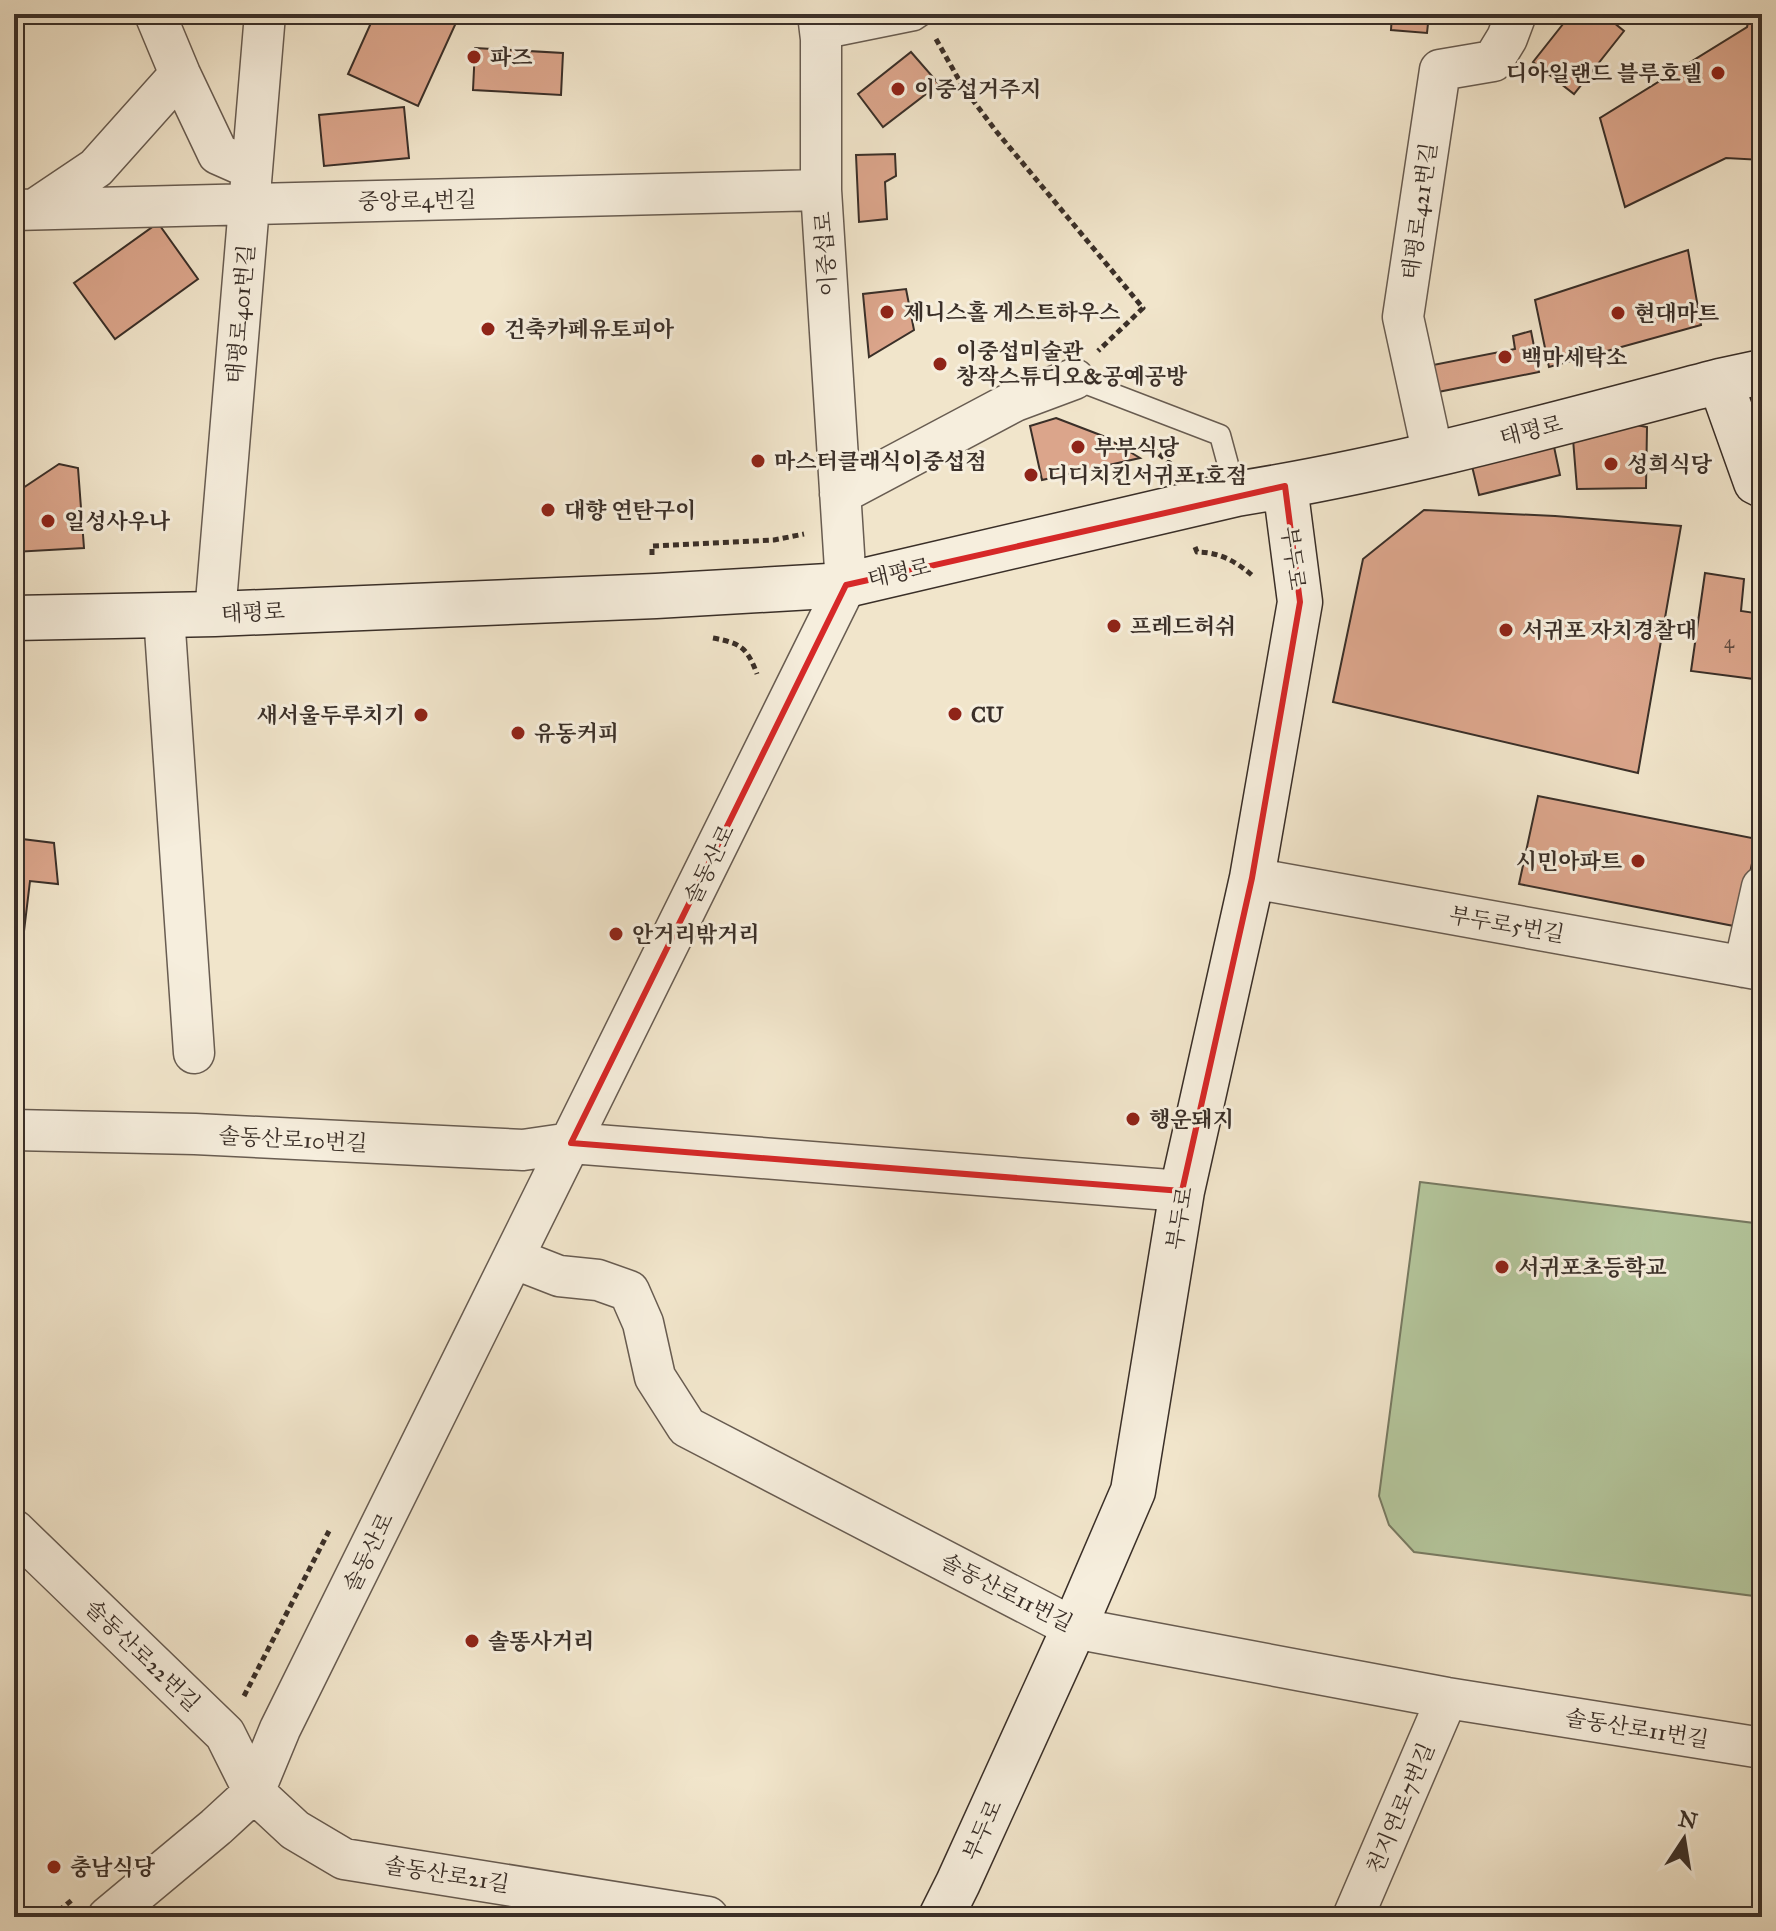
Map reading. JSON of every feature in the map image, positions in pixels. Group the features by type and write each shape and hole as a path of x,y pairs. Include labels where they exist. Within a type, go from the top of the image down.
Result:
{"main road":[{"name":"태평로","path":"14,618 215,614 846,585 1236,494 1433,455 1741,377"},
{"path":"1741,377 1756,482 1762,485"},
{"name":"부두로","path":"941,1917 1074,1628 1133,1491 1182,1191 1252,878 1300,602 1285,486"}],"street":[{"path":"155,14 218,154 251,187"},
{"name":"태평로401번길","path":"215,614 265,14"},
{"name":"태평로421번길","path":"1433,455 1403,317 1440,70 1493,61 1507,38 1516,14"},
{"name":"이중섭로","path":"820,26 821,190 846,585"},
{"path":"25,209 96,168 180,74"},
{"name":"중앙로4번길","path":"25,209 251,187 821,190"},
{"path":"840,494 1015,401 1074,379"},
{"name":"솔동산로","path":"108,1917 254,1792 280,1729 846,585"},
{"path":"164,615 194,1053"},
{"name":"부두로5번길","path":"1252,878 1753,968"},
{"path":"1753,968 1762,887"},
{"name":"솔동산로10번길","path":"14,1130 195,1134 523,1150 571,1143"},
{"path":"571,1143 1182,1191"},
{"name":"솔동산로11번길","path":"513,1258 559,1276 598,1280 629,1291 643,1323 655,1377 687,1427 1074,1628 1447,1698 1762,1748"},
{"name":"솔동산로22번길","path":"14,1530 225,1734 254,1792"},
{"name":"천지연로7번길","path":"1353,1917 1447,1698"},
{"name":"솔동산로21길","path":"254,1792 295,1830 344,1859 708,1917"}],"lane":[{"path":"820,26 919,17"},
{"path":"1074,379 1220,435 1236,494"}],"path":[{"path":"919,17 938,41 963,87 996,131 1143,308 1090,359 1074,379"},
{"path":"1185,506 1197,552 1213,552 1241,565 1260,583"},
{"path":"656,596 652,546 774,540 805,534 810,526"},
{"path":"699,638 737,643 751,659 757,675 755,685"},
{"path":"225,1734 334,1522"}],"highlighted area":[{"path":"1285,486 1300,602 1252,878 1182,1191 571,1143 846,585"}],"green space":[{"path":"1420,1182 1762,1224 1762,1597 1414,1552 1389,1525 1379,1496"}],"building":[{"path":"375,14 460,14 418,106 348,74"},
{"path":"1227,14 1287,14 1256,22"},
{"path":"1392,14 1429,14 1427,33 1391,30"},
{"path":"1571,14 1603,14 1624,31 1574,94 1533,62"},
{"name":"디아일랜드 블루호텔","path":"1750,14 1762,14 1762,160 1726,158 1625,207 1600,118 1747,27"},
{"path":"475,48 563,53 561,95 473,90"},
{"name":"이중섭거주지","path":"911,52 939,84 883,127 858,94"},
{"path":"404,107 409,158 324,166 319,115"},
{"path":"895,154 896,176 885,182 887,219 859,222 856,155"},
{"path":"158,223 198,279 115,339 74,283"},
{"name":"현대마트","path":"1688,250 1701,325 1549,367 1535,300"},
{"name":"제니스홀 게스트하우스","path":"906,289 914,330 869,357 863,294"},
{"name":"백마세탁소","path":"1531,331 1539,372 1438,392 1433,365 1515,349 1513,336"},
{"name":"부부식당","path":"1056,418 1103,436 1140,458 1042,480 1030,426"},
{"name":"성희식당","path":"1631,424 1647,427 1646,488 1577,489 1573,439"},
{"path":"1553,442 1560,475 1479,495 1471,462"},
{"name":"일성사우나","path":"59,464 78,468 84,548 14,552 14,494"},
{"name":"서귀포 자치경찰대","path":"1424,510 1681,526 1638,773 1333,702 1363,559"},
{"path":"1705,573 1744,579 1741,611 1762,614 1762,680 1691,671"},
{"name":"시민아파트","path":"1538,796 1757,839 1739,927 1519,884"},
{"path":"14,838 54,843 58,884 30,881 14,1015"}],"place":[{"name":"파즈","path":"474,57"},
{"name":"디아일랜드 블루호텔","path":"1718,73"},
{"name":"이중섭거주지","path":"898,89"},
{"name":"제니스홀 게스트하우스","path":"887,312"},
{"name":"현대마트","path":"1618,313"},
{"name":"건축카페유토피아","path":"488,329"},
{"name":"백마세탁소","path":"1505,357"},
{"name":"이중섭미술관 창작스튜디오&공예공방","path":"940,364"},
{"name":"부부식당","path":"1078,447"},
{"name":"마스터클래식이중섭점","path":"758,461"},
{"name":"성희식당","path":"1611,464"},
{"name":"디디치킨서귀포1호점","path":"1031,475"},
{"name":"대향 연탄구이","path":"548,510"},
{"name":"일성사우나","path":"48,521"},
{"name":"프레드허쉬","path":"1114,626"},
{"name":"서귀포 자치경찰대","path":"1506,630"},
{"name":"CU","path":"955,714"},
{"name":"새서울두루치기","path":"421,715"},
{"name":"유동커피","path":"518,733"},
{"name":"시민아파트","path":"1638,861"},
{"name":"안거리밖거리","path":"616,934"},
{"name":"행운돼지","path":"1133,1119"},
{"name":"서귀포초등학교","path":"1502,1267"},
{"name":"솔똥사거리","path":"472,1641"},
{"name":"충남식당","path":"54,1867"}]}
